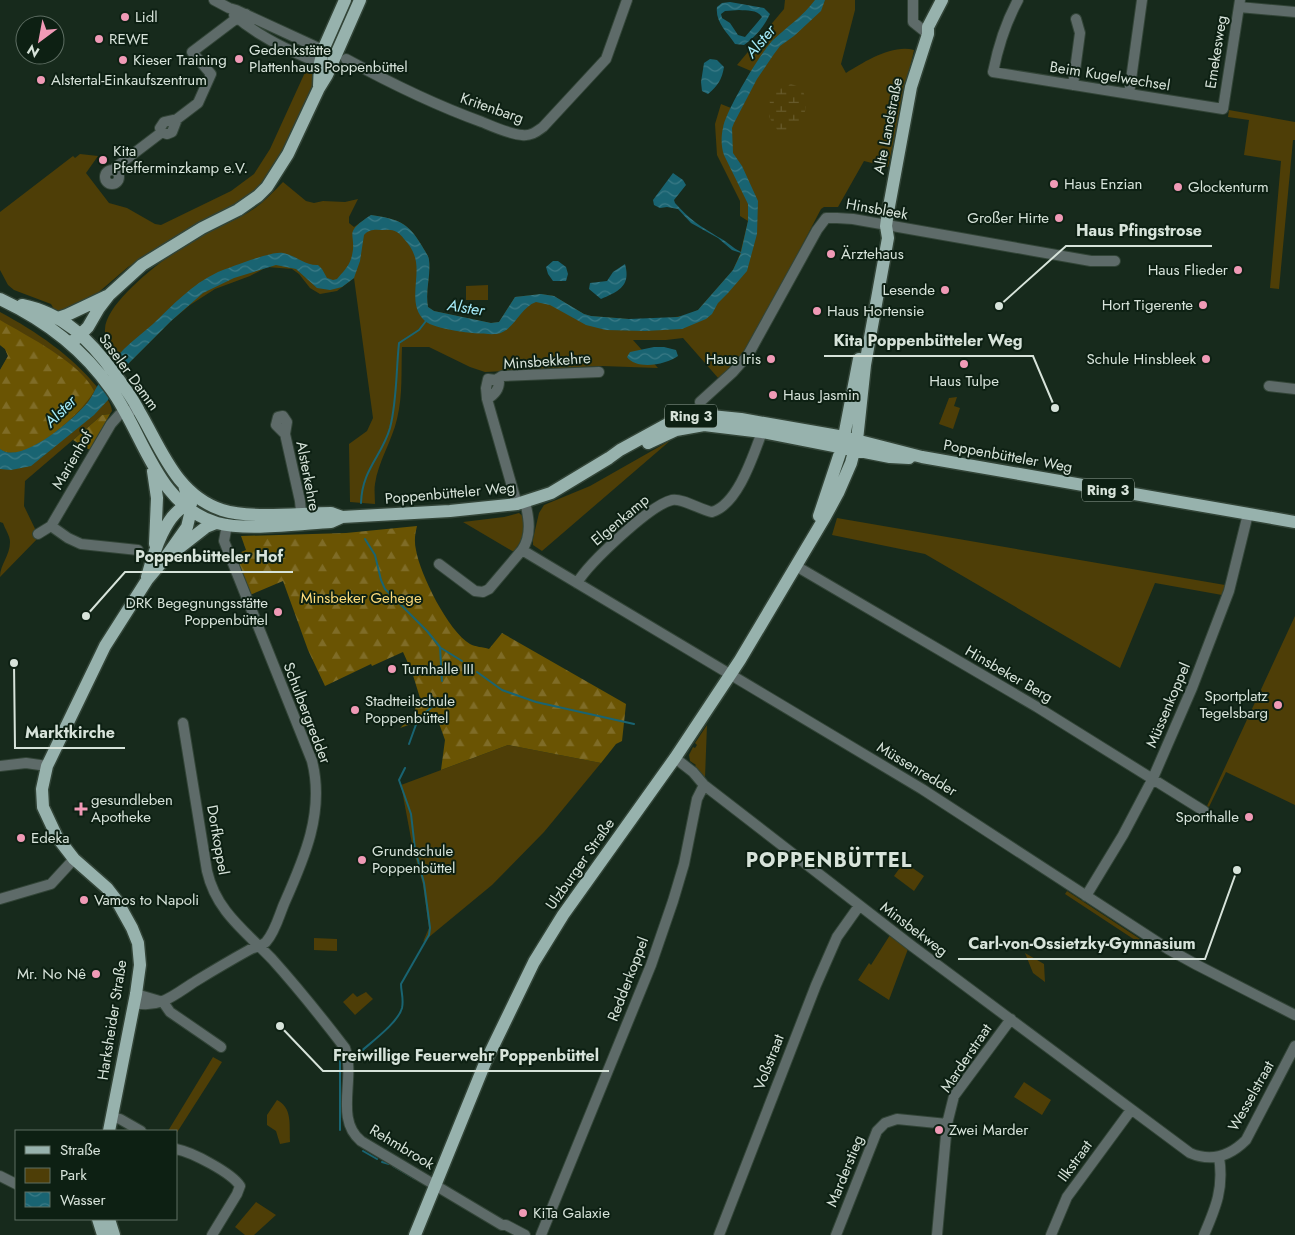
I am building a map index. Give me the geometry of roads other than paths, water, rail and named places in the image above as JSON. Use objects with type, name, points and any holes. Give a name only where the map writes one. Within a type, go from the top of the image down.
[{"type":"main road","points":[[333,61],[323,50],[345,0]]},
{"type":"main road","points":[[69,343],[78,332],[86,316],[98,308],[132,273],[156,255],[202,228],[229,215],[263,192],[288,154],[360,0]]},
{"type":"main road","name":"Alte Landstraße","points":[[849,444],[888,238],[886,226],[908,102],[915,72],[928,34],[928,27],[942,0]]},
{"type":"main road","name":"Alte Landstraße","points":[[928,34],[934,30],[948,0]]},
{"type":"main road","points":[[58,318],[109,295]]},
{"type":"main road","name":"Saseler Damm","points":[[4,301],[34,308],[58,318],[78,332],[118,389],[139,409],[174,474]]},
{"type":"main road","name":"Saseler Damm","points":[[4,301],[44,324],[97,361]]},
{"type":"main road","name":"Saseler Damm","points":[[118,389],[126,412],[152,464]]},
{"type":"main road","name":"Poppenbütteler Weg","points":[[152,464],[174,496],[202,517],[221,524],[248,526],[331,513],[342,518],[450,511],[521,503],[551,492],[610,458],[620,450],[673,421],[701,414],[741,419],[849,444],[900,459],[922,457],[1295,522]]},
{"type":"main road","name":"Poppenbütteler Weg","points":[[610,458],[676,430],[704,425],[849,444]]},
{"type":"main road","name":"Ulzburger Straße","points":[[415,1235],[485,1063],[534,962],[563,915],[675,758],[730,675],[832,505],[851,462],[849,444]]},
{"type":"main road","points":[[147,580],[155,549],[157,498],[152,464]]},
{"type":"main road","name":"Poppenbütteler Weg","points":[[174,474],[184,485],[208,504],[222,510],[242,514],[301,518]]},
{"type":"main road","name":"Poppenbütteler Weg","points":[[184,485],[189,506]]},
{"type":"main road","name":"Poppenbütteler Weg","points":[[189,506],[208,504]]},
{"type":"main road","points":[[155,549],[175,513],[189,506]]},
{"type":"main road","points":[[47,766],[101,654],[147,580],[163,562],[187,527],[189,506]]},
{"type":"main road","points":[[163,562],[206,527],[221,524]]},
{"type":"main road","name":"Harksheider Straße","points":[[47,766],[42,788],[43,807],[56,837],[74,859],[107,888],[117,901],[138,943],[140,956],[135,999],[109,1130]]},
{"type":"main road","points":[[98,1220],[104,1235]]},
{"type":"main road","points":[[109,1220],[114,1235]]},
{"type":"street","name":"Kritenbarg","points":[[214,0],[229,8],[273,41],[333,61],[473,119],[516,134],[529,135],[534,134],[543,127],[606,58],[626,0]]},
{"type":"street","points":[[913,0],[913,22],[928,34]]},
{"type":"street","name":"Beim Kugelwechsel","points":[[1018,0],[1010,16],[1003,39],[998,45],[993,72],[1223,108]]},
{"type":"street","points":[[1129,94],[1142,0]]},
{"type":"street","points":[[1239,4],[1295,12]]},
{"type":"street","name":"Emekesweg","points":[[1223,108],[1239,4]]},
{"type":"street","name":"Kritenbarg","points":[[242,18],[323,50]]},
{"type":"street","points":[[114,170],[162,132],[160,128],[162,124],[177,119],[200,100],[211,74],[194,54],[242,18]]},
{"type":"street","points":[[1073,85],[1080,33],[1076,18]]},
{"type":"street","name":"Hinsbleek","points":[[700,402],[748,355],[824,220],[829,218],[1091,261],[1115,261]]},
{"type":"street","name":"Minsbekkehre","points":[[521,503],[487,399],[493,395],[499,386],[499,382],[496,380],[502,376],[599,372]]},
{"type":"street","points":[[1269,386],[1295,389]]},
{"type":"street","points":[[126,412],[139,409]]},
{"type":"street","name":"Marienhof","points":[[38,534],[51,526],[111,424],[119,415],[126,412]]},
{"type":"street","name":"Elgenkamp","points":[[577,582],[592,563],[650,512],[670,501],[677,500],[712,512],[723,507],[734,493],[749,464],[762,432]]},
{"type":"street","name":"Alsterkehre","points":[[285,434],[300,501],[301,518]]},
{"type":"street","points":[[439,564],[475,591],[483,592],[489,589],[526,543],[529,532],[528,516],[521,503]]},
{"type":"street","name":"Müssenkoppel","points":[[1086,896],[1124,835],[1153,778],[1192,688],[1229,591],[1248,514]]},
{"type":"street","name":"Schulbergredder","points":[[135,999],[152,1005],[163,1002],[266,943],[276,925],[306,852],[314,822],[316,779],[312,762],[224,542],[221,524]]},
{"type":"street","points":[[51,526],[81,544],[138,550]]},
{"type":"street","name":"Müssenredder","points":[[522,550],[922,789],[1146,936],[1197,965],[1295,1015]]},
{"type":"street","name":"Hinsbeker Berg","points":[[796,566],[1037,707],[1204,811]]},
{"type":"street","name":"Dorfkoppel","points":[[183,722],[210,881],[218,901],[243,932],[258,946]]},
{"type":"street","name":"Minsbekweg","points":[[675,758],[693,772],[704,786],[859,906],[1131,1110],[1190,1153],[1204,1158],[1219,1157]]},
{"type":"street","points":[[0,766],[26,763],[47,766]]},
{"type":"street","name":"Redderkoppel","points":[[541,1235],[651,965],[684,864],[697,799],[704,786]]},
{"type":"street","points":[[0,898],[51,884],[74,859]]},
{"type":"street","name":"Voßstraat","points":[[719,1235],[816,986],[837,937],[859,906]]},
{"type":"street","name":"Rehmbrook","points":[[258,946],[271,958],[308,1001],[345,1048],[348,1060],[349,1127],[354,1135],[436,1185],[504,1230],[506,1225],[525,1235]]},
{"type":"street","points":[[163,1002],[170,1012],[221,1047]]},
{"type":"street","name":"Marderstraat","points":[[937,1235],[947,1124],[954,1096],[1011,1020]]},
{"type":"street","name":"Wesselstraat","points":[[1219,1157],[1238,1148],[1246,1140],[1295,1046]]},
{"type":"street","name":"Ilkstraat","points":[[1051,1235],[1067,1197],[1131,1110]]},
{"type":"street","points":[[112,1117],[120,1119],[139,1130]]},
{"type":"street","name":"Marderstieg","points":[[836,1235],[877,1131],[885,1123],[897,1119],[947,1124]]},
{"type":"street","points":[[178,1150],[199,1157],[235,1180],[240,1186],[212,1235]]},
{"type":"street","points":[[1204,1235],[1221,1188],[1219,1157]]},
{"type":"street","points":[[0,1176],[15,1184]]},
{"type":"water","points":[[815,0],[825,0],[821,11],[780,46],[757,79],[732,128],[733,153],[742,166],[758,201],[757,234],[747,271],[706,319],[682,329],[645,331],[606,330],[586,325],[550,305],[536,302],[525,309],[507,329],[496,334],[470,333],[438,327],[425,321],[417,308],[415,293],[417,269],[413,253],[408,244],[396,232],[371,230],[364,235],[360,261],[354,278],[342,287],[330,290],[317,288],[296,269],[276,265],[234,278],[203,293],[171,321],[124,368],[108,400],[94,415],[31,466],[11,470],[0,469],[0,449],[9,453],[21,451],[34,446],[60,428],[88,402],[107,371],[124,349],[183,295],[200,283],[218,272],[277,253],[287,254],[309,264],[318,265],[327,278],[337,279],[351,259],[353,231],[371,215],[401,223],[417,238],[429,258],[427,301],[428,307],[434,311],[491,323],[499,322],[515,297],[541,294],[554,296],[584,314],[591,316],[629,319],[678,317],[698,310],[733,270],[741,253],[732,250],[718,238],[691,223],[678,209],[660,208],[654,205],[653,200],[673,173],[683,180],[686,185],[674,200],[675,203],[695,222],[741,252],[748,221],[748,204],[723,152],[722,131],[725,120],[744,82],[767,47]]},
{"type":"water","points":[[730,2],[764,8],[770,14],[762,27],[748,42],[744,45],[735,44],[722,27],[718,17],[717,7],[722,3]],"holes":[[[725,11],[755,12],[762,17],[745,37],[738,35],[730,23],[722,18],[721,14]]]},
{"type":"water","points":[[710,59],[717,60],[724,67],[719,82],[708,94],[702,91],[701,82],[704,63]]},
{"type":"water","points":[[553,261],[558,261],[566,267],[568,274],[566,281],[553,281],[548,274],[546,267]]},
{"type":"water","points":[[625,264],[625,283],[618,290],[601,299],[589,289],[590,283],[607,281],[613,272]]},
{"type":"water","points":[[654,347],[676,350],[678,356],[666,362],[651,365],[637,364],[627,357],[630,352]]},
{"type":"waterway","points":[[361,503],[365,481],[390,428],[395,397],[399,343],[419,330],[426,321]]},
{"type":"waterway","points":[[365,539],[375,555],[385,589],[427,631],[440,647],[442,681]]},
{"type":"waterway","points":[[441,648],[462,661]]},
{"type":"waterway","points":[[477,672],[502,690],[536,702],[634,724]]},
{"type":"waterway","points":[[409,744],[418,719],[433,706],[432,697]]},
{"type":"waterway","points":[[358,1054],[376,1039],[399,1014],[403,1005],[401,984],[429,935],[430,928],[424,883],[415,849],[411,814],[399,780],[405,768]]},
{"type":"waterway","points":[[340,1061],[340,1130]]},
{"type":"waterway","points":[[363,1151],[377,1159]]},
{"type":"waterway","points":[[382,1162],[389,1164]]},
{"type":"waterway","points":[[393,1166],[415,1179]]},
{"type":"place","name":"Lidl","points":[[125,17]]},
{"type":"place","name":"REWE","points":[[99,39]]},
{"type":"place","name":"Gedenkstätte Plattenhaus Poppenbüttel","points":[[239,59]]},
{"type":"place","name":"Kieser Training","points":[[123,60]]},
{"type":"place","name":"Alstertal-Einkaufszentrum","points":[[41,80]]},
{"type":"place","name":"Kita Pfefferminzkamp e.V.","points":[[103,160]]},
{"type":"place","name":"Haus Enzian","points":[[1054,184]]},
{"type":"place","name":"Glockenturm","points":[[1178,187]]},
{"type":"place","name":"Großer Hirte","points":[[1059,218]]},
{"type":"place","name":"Ärztehaus","points":[[831,254]]},
{"type":"place","name":"Haus Flieder","points":[[1238,270]]},
{"type":"place","name":"Lesende","points":[[945,290]]},
{"type":"place","name":"Hort Tigerente","points":[[1203,305]]},
{"type":"place","name":"Haus Pfingstrose","points":[[999,306]]},
{"type":"place","name":"Haus Hortensie","points":[[817,311]]},
{"type":"place","name":"Haus Iris","points":[[771,359]]},
{"type":"place","name":"Schule Hinsbleek","points":[[1206,359]]},
{"type":"place","name":"Haus Tulpe","points":[[964,364]]},
{"type":"place","name":"Haus Jasmin","points":[[773,395]]},
{"type":"place","name":"Kita Poppenbütteler Weg","points":[[1055,408]]},
{"type":"place","name":"DRK Begegnungsstätte Poppenbüttel","points":[[278,612]]},
{"type":"place","name":"Poppenbütteler Hof","points":[[86,616]]},
{"type":"place","name":"Marktkirche","points":[[14,663]]},
{"type":"place","name":"Turnhalle III","points":[[392,669]]},
{"type":"place","name":"Sportplatz Tegelsbarg","points":[[1278,705]]},
{"type":"place","name":"Stadtteilschule Poppenbüttel","points":[[355,710]]},
{"type":"place","name":"gesundleben Apotheke","points":[[81,809]]},
{"type":"place","name":"Sporthalle","points":[[1249,817]]},
{"type":"place","name":"Edeka","points":[[21,838]]},
{"type":"place","name":"Grundschule Poppenbüttel","points":[[362,860]]},
{"type":"place","name":"Carl-von-Ossietzky-Gymnasium","points":[[1237,870]]},
{"type":"place","name":"Vamos to Napoli","points":[[84,900]]},
{"type":"place","name":"Mr. No Nê","points":[[96,974]]},
{"type":"place","name":"Freiwillige Feuerwehr Poppenbüttel","points":[[280,1026]]},
{"type":"place","name":"Zwei Marder","points":[[939,1130]]},
{"type":"place","name":"KiTa Galaxie","points":[[523,1213]]},
{"type":"district","name":"POPPENBÜTTEL","points":[[829,860]]},
{"type":"water label","name":"Alster","points":[[760,41]]},
{"type":"water label","name":"Alster","points":[[466,307]]},
{"type":"water label","name":"Alster","points":[[60,411]]},
{"type":"park label","name":"Minsbeker Gehege","points":[[361,598]]}]
